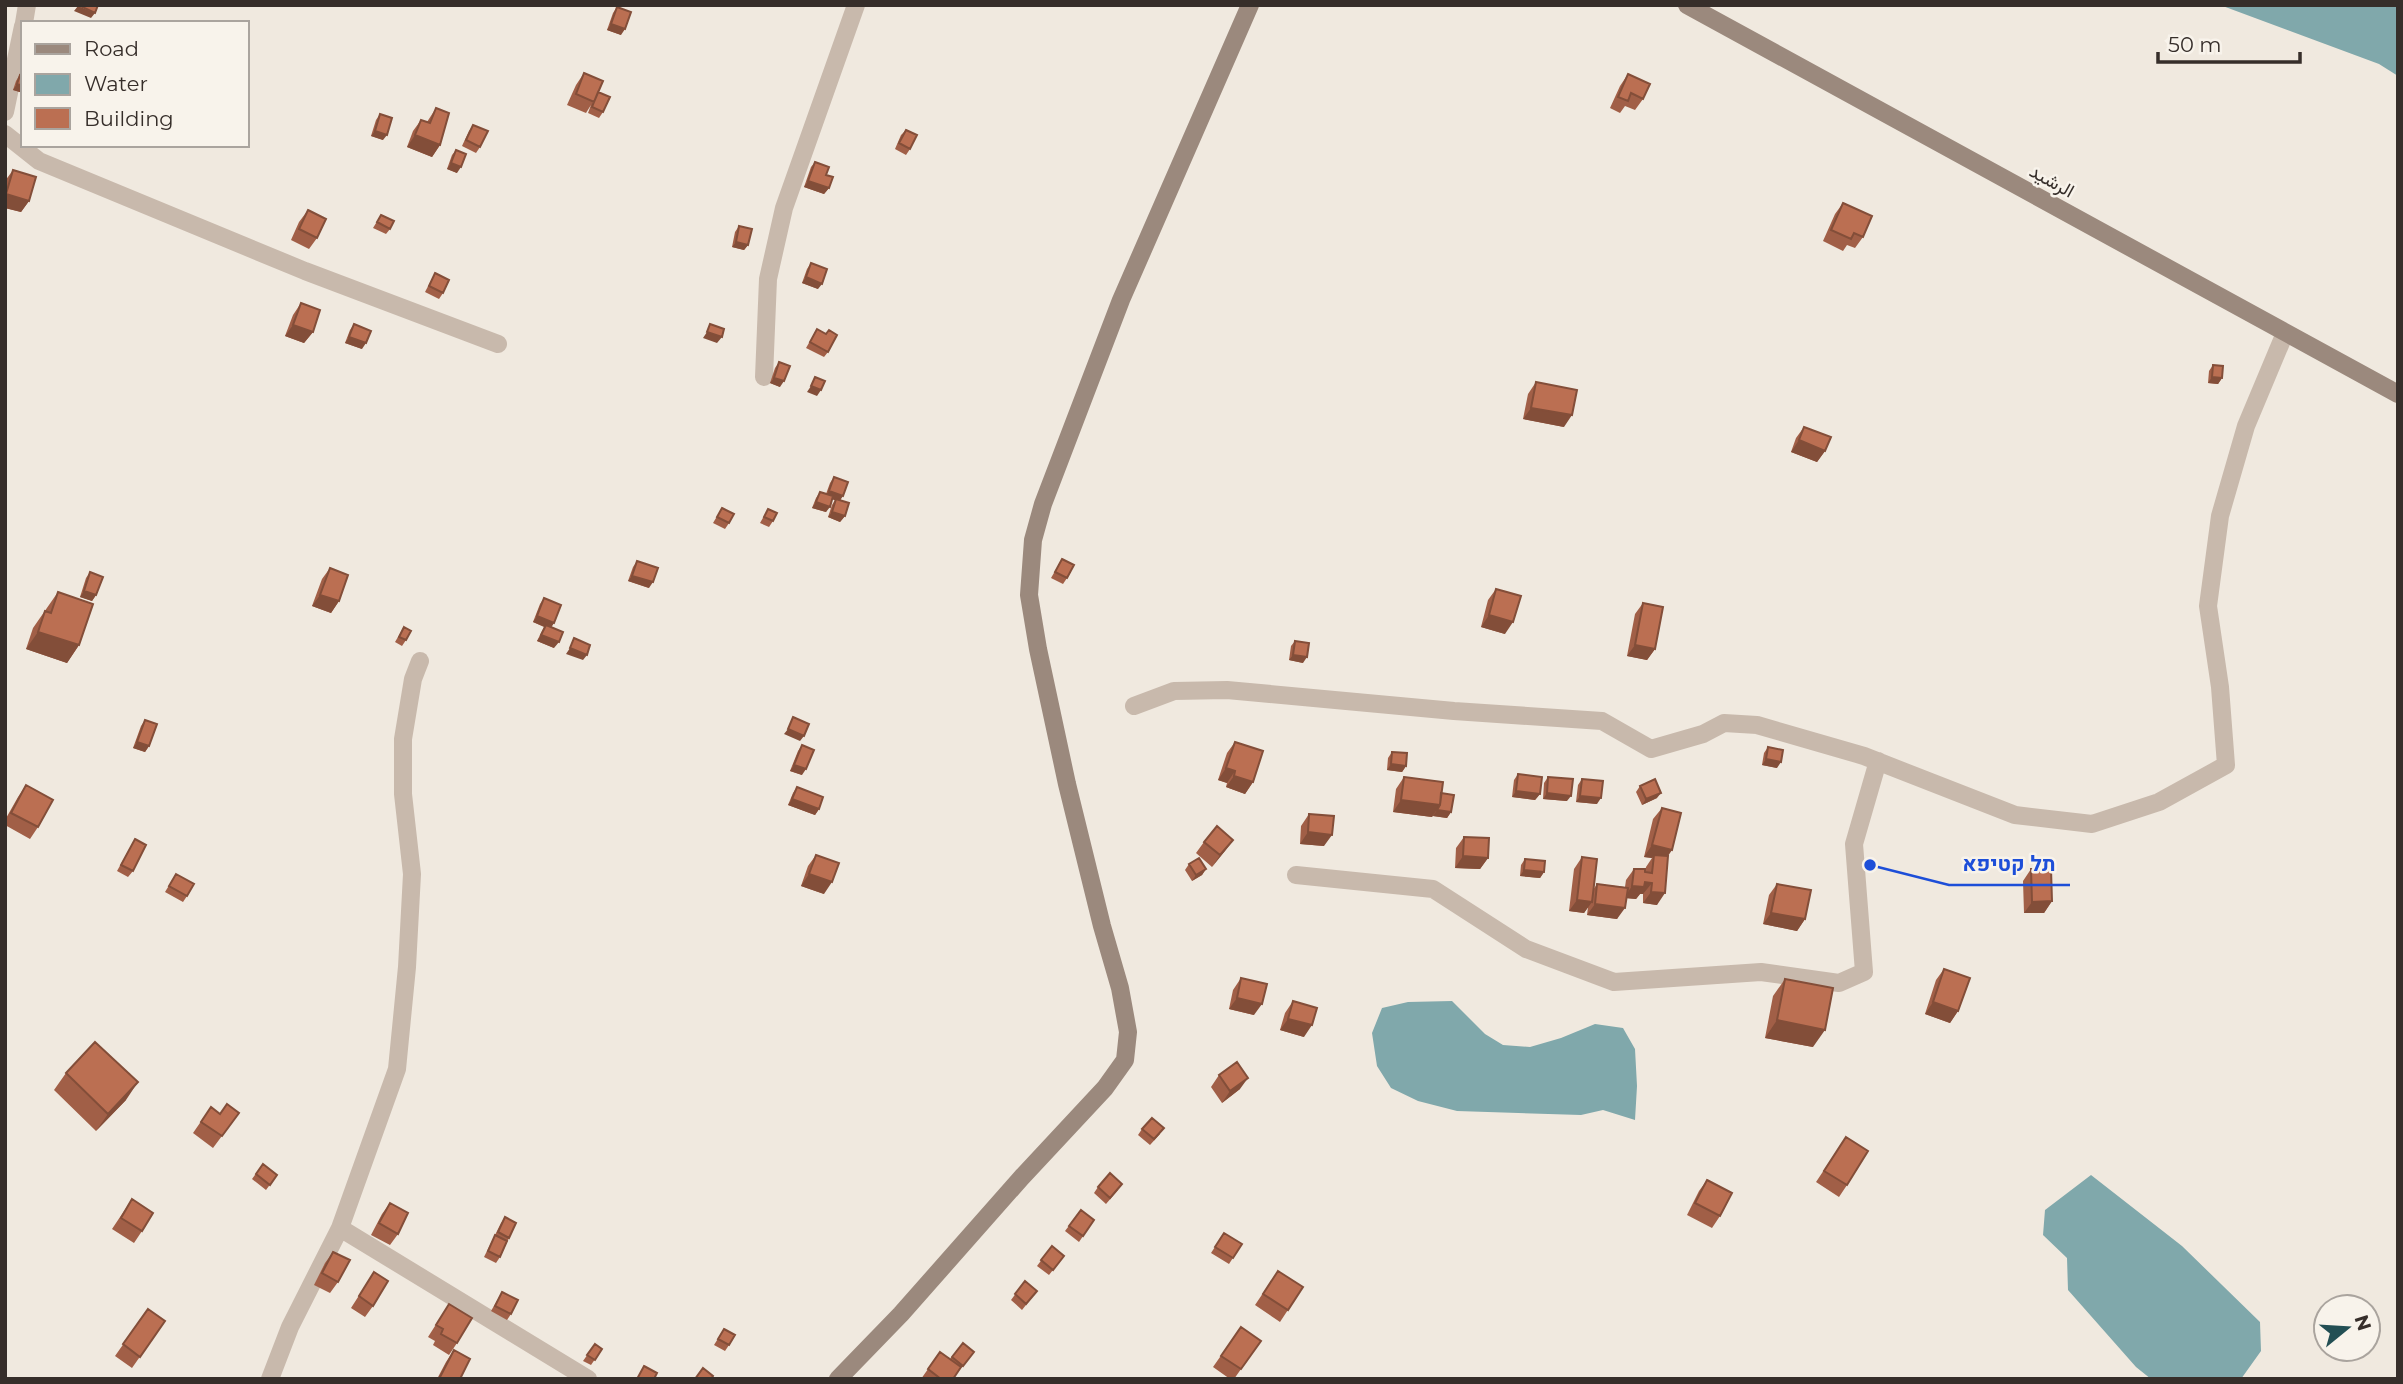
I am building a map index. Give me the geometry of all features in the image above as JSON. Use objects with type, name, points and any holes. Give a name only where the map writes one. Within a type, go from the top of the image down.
[{"type":"street","points":[[764,377],[768,279],[784,208],[856,5]]},
{"type":"street","points":[[838,1379],[901,1314],[1105,1088],[1125,1060],[1128,1032],[1120,988],[1080,836],[1038,649],[1029,595],[1033,540],[1043,504],[1121,300],[1250,5]]},
{"type":"street","name":"الرشيد","points":[[1686,5],[2398,394]]},
{"type":"street","points":[[5,112],[21,35]]},
{"type":"street","points":[[5,134],[21,147]]},
{"type":"street","points":[[21,147],[39,161],[305,271],[498,344]]},
{"type":"street","points":[[1134,706],[1174,691],[1227,690],[1454,711],[1602,721],[1651,749],[1703,734],[1724,723],[1757,725],[1878,761],[2015,815],[2092,824],[2159,802],[2226,765],[2220,687],[2208,606],[2220,516],[2246,426],[2286,333]]},
{"type":"street","points":[[270,1379],[290,1327],[340,1228],[397,1069],[412,897],[403,794],[403,739],[413,679],[420,661]]},
{"type":"street","points":[[1296,875],[1433,889],[1526,949],[1615,982],[1762,972],[1839,983],[1864,972],[1854,844],[1878,761]]},
{"type":"street","points":[[340,1228],[588,1379]]},
{"type":"water","points":[[2220,5],[2398,5],[2398,76],[2379,64]]},
{"type":"water","points":[[1452,1001],[1485,1034],[1503,1045],[1530,1047],[1595,1024],[1623,1028],[1635,1049],[1635,1120],[1603,1110],[1581,1115],[1457,1111],[1418,1101],[1391,1088],[1377,1066],[1372,1033],[1382,1008],[1408,1002]]},
{"type":"water","points":[[2091,1175],[2182,1246],[2260,1322],[2261,1351],[2241,1379],[2151,1379],[2136,1367],[2068,1290],[2067,1258],[2043,1235],[2045,1210]]},
{"type":"building","points":[[78,5],[98,5],[95,13]]},
{"type":"building","points":[[617,7],[631,12],[625,29],[611,24]]},
{"type":"building","points":[[584,73],[603,81],[594,102],[576,94]]},
{"type":"building","points":[[1628,74],[1650,84],[1643,99],[1631,93],[1628,101],[1618,97]]},
{"type":"building","points":[[598,92],[610,97],[603,112],[592,107]]},
{"type":"building","points":[[436,108],[449,113],[440,145],[415,135],[421,120],[430,123]]},
{"type":"building","points":[[380,114],[392,118],[387,135],[375,131]]},
{"type":"building","points":[[473,125],[488,131],[480,147],[466,140]]},
{"type":"building","points":[[906,130],[917,135],[910,149],[899,143]]},
{"type":"building","points":[[456,150],[466,154],[461,167],[451,163]]},
{"type":"building","points":[[815,162],[829,167],[826,175],[833,177],[829,188],[808,181]]},
{"type":"building","points":[[13,170],[36,177],[29,201],[6,194]]},
{"type":"building","points":[[1843,203],[1872,216],[1863,237],[1854,233],[1851,239],[1831,230]]},
{"type":"building","points":[[308,210],[326,219],[317,238],[299,229]]},
{"type":"building","points":[[381,215],[394,221],[390,229],[377,222]]},
{"type":"building","points":[[739,226],[752,229],[748,245],[736,242]]},
{"type":"building","points":[[811,263],[827,269],[822,284],[806,277]]},
{"type":"building","points":[[435,273],[449,280],[443,293],[429,286]]},
{"type":"building","points":[[301,303],[320,310],[313,332],[293,325]]},
{"type":"building","points":[[354,324],[371,331],[366,343],[349,337]]},
{"type":"building","points":[[710,324],[724,329],[722,337],[707,332]]},
{"type":"building","points":[[817,329],[826,334],[829,330],[837,335],[828,352],[810,342]]},
{"type":"building","points":[[779,362],[790,366],[784,381],[774,378]]},
{"type":"building","points":[[2213,365],[2223,366],[2222,378],[2212,377]]},
{"type":"building","points":[[815,377],[825,381],[821,390],[811,386]]},
{"type":"building","points":[[1536,382],[1577,390],[1572,415],[1531,408]]},
{"type":"building","points":[[1804,427],[1831,437],[1825,451],[1799,440]]},
{"type":"building","points":[[834,477],[848,482],[843,496],[829,491]]},
{"type":"building","points":[[820,492],[833,496],[830,507],[816,502]]},
{"type":"building","points":[[836,499],[849,503],[845,516],[832,512]]},
{"type":"building","points":[[722,508],[734,514],[729,523],[717,517]]},
{"type":"building","points":[[768,509],[777,513],[773,521],[764,517]]},
{"type":"building","points":[[1062,559],[1074,565],[1067,578],[1055,572]]},
{"type":"building","points":[[637,561],[658,568],[653,582],[632,576]]},
{"type":"building","points":[[330,568],[348,575],[339,601],[320,595]]},
{"type":"building","points":[[90,572],[103,577],[96,595],[84,591]]},
{"type":"building","points":[[1496,589],[1521,596],[1513,622],[1489,615]]},
{"type":"building","points":[[58,592],[93,604],[79,645],[38,632],[45,611],[51,613]]},
{"type":"building","points":[[544,598],[561,605],[554,623],[537,616]]},
{"type":"building","points":[[1643,603],[1663,607],[1655,649],[1635,645]]},
{"type":"building","points":[[546,625],[563,632],[559,642],[541,635]]},
{"type":"building","points":[[404,627],[411,631],[406,640],[399,637]]},
{"type":"building","points":[[574,638],[590,645],[587,655],[570,648]]},
{"type":"building","points":[[1295,641],[1309,643],[1307,657],[1293,655]]},
{"type":"building","points":[[793,717],[809,724],[804,736],[788,729]]},
{"type":"building","points":[[145,720],[157,724],[149,746],[137,742]]},
{"type":"building","points":[[1235,742],[1263,751],[1253,782],[1234,776],[1235,771],[1226,768]]},
{"type":"building","points":[[802,745],[814,750],[806,769],[794,765]]},
{"type":"building","points":[[1768,747],[1783,750],[1781,762],[1766,759]]},
{"type":"building","points":[[1392,752],[1407,753],[1406,766],[1391,764]]},
{"type":"building","points":[[1518,774],[1542,777],[1540,794],[1516,791]]},
{"type":"building","points":[[1404,777],[1443,782],[1440,805],[1401,800]]},
{"type":"building","points":[[1548,777],[1573,779],[1571,796],[1547,793]]},
{"type":"building","points":[[1582,779],[1603,781],[1601,798],[1580,796]]},
{"type":"building","points":[[1655,779],[1661,793],[1646,799],[1640,786]]},
{"type":"building","points":[[26,785],[53,800],[38,827],[11,813]]},
{"type":"building","points":[[797,787],[823,797],[819,809],[792,799]]},
{"type":"building","points":[[1441,793],[1454,795],[1451,812],[1437,810]]},
{"type":"building","points":[[1662,808],[1681,813],[1672,850],[1652,845]]},
{"type":"building","points":[[1309,814],[1334,816],[1332,835],[1308,832]]},
{"type":"building","points":[[1217,826],[1233,840],[1220,855],[1204,842]]},
{"type":"building","points":[[1464,837],[1489,838],[1488,858],[1463,856]]},
{"type":"building","points":[[135,839],[146,845],[133,871],[121,865]]},
{"type":"building","points":[[816,855],[839,863],[832,882],[809,874]]},
{"type":"building","points":[[1654,855],[1668,856],[1665,893],[1651,892],[1652,883],[1645,882],[1644,887],[1632,886],[1634,869],[1645,869],[1645,872],[1652,873]]},
{"type":"building","points":[[1582,857],[1597,859],[1592,902],[1577,900]]},
{"type":"building","points":[[1199,858],[1206,869],[1196,875],[1189,864]]},
{"type":"building","points":[[1525,859],[1545,861],[1544,872],[1524,870]]},
{"type":"building","points":[[2031,869],[2051,869],[2052,901],[2032,902]]},
{"type":"building","points":[[176,874],[194,884],[187,896],[169,886]]},
{"type":"building","points":[[1597,884],[1628,888],[1625,908],[1595,904]]},
{"type":"building","points":[[1777,884],[1811,890],[1805,919],[1771,913]]},
{"type":"building","points":[[1944,969],[1970,978],[1958,1011],[1933,1002]]},
{"type":"building","points":[[1241,978],[1267,984],[1262,1004],[1237,998]]},
{"type":"building","points":[[1785,979],[1833,988],[1825,1030],[1777,1020]]},
{"type":"building","points":[[1293,1001],[1317,1008],[1312,1025],[1288,1019]]},
{"type":"building","points":[[95,1042],[138,1082],[108,1114],[66,1073]]},
{"type":"building","points":[[1237,1062],[1248,1078],[1230,1091],[1219,1075]]},
{"type":"building","points":[[227,1104],[239,1113],[222,1136],[201,1122],[211,1107],[220,1114]]},
{"type":"building","points":[[1152,1118],[1164,1128],[1154,1139],[1142,1129]]},
{"type":"building","points":[[1846,1137],[1868,1151],[1847,1185],[1824,1171]]},
{"type":"building","points":[[263,1164],[277,1175],[270,1185],[256,1174]]},
{"type":"building","points":[[1110,1173],[1122,1184],[1110,1198],[1098,1187]]},
{"type":"building","points":[[1707,1180],[1732,1193],[1720,1216],[1695,1203]]},
{"type":"building","points":[[132,1199],[153,1213],[142,1231],[121,1218]]},
{"type":"building","points":[[390,1203],[408,1213],[398,1234],[379,1223]]},
{"type":"building","points":[[1081,1210],[1094,1220],[1083,1236],[1069,1226]]},
{"type":"building","points":[[505,1217],[516,1223],[509,1238],[498,1232]]},
{"type":"building","points":[[1224,1233],[1242,1244],[1233,1258],[1215,1247]]},
{"type":"building","points":[[495,1235],[507,1241],[500,1257],[488,1251]]},
{"type":"building","points":[[1052,1246],[1064,1256],[1053,1270],[1041,1260]]},
{"type":"building","points":[[333,1252],[350,1260],[338,1282],[322,1273]]},
{"type":"building","points":[[1278,1271],[1303,1287],[1288,1310],[1263,1294]]},
{"type":"building","points":[[374,1272],[388,1281],[373,1306],[359,1296]]},
{"type":"building","points":[[1025,1281],[1037,1291],[1026,1304],[1015,1294]]},
{"type":"building","points":[[502,1292],[518,1300],[511,1314],[495,1306]]},
{"type":"building","points":[[449,1304],[472,1318],[457,1343],[441,1334],[443,1329],[436,1325]]},
{"type":"building","points":[[148,1309],[165,1321],[140,1357],[123,1344]]},
{"type":"building","points":[[1241,1327],[1261,1341],[1241,1369],[1221,1356]]},
{"type":"building","points":[[724,1329],[735,1335],[729,1345],[718,1339]]},
{"type":"building","points":[[963,1343],[974,1352],[963,1366],[952,1357]]},
{"type":"building","points":[[595,1344],[602,1349],[595,1360],[587,1355]]},
{"type":"building","points":[[454,1350],[470,1359],[460,1379],[439,1379]]},
{"type":"building","points":[[940,1352],[961,1367],[953,1379],[941,1379],[928,1369]]},
{"type":"building","points":[[644,1366],[657,1373],[654,1379],[637,1379]]},
{"type":"building","points":[[703,1368],[713,1376],[711,1379],[695,1379]]},
{"type":"place","name":"תל קטיפא","points":[[1870,865]]}]
